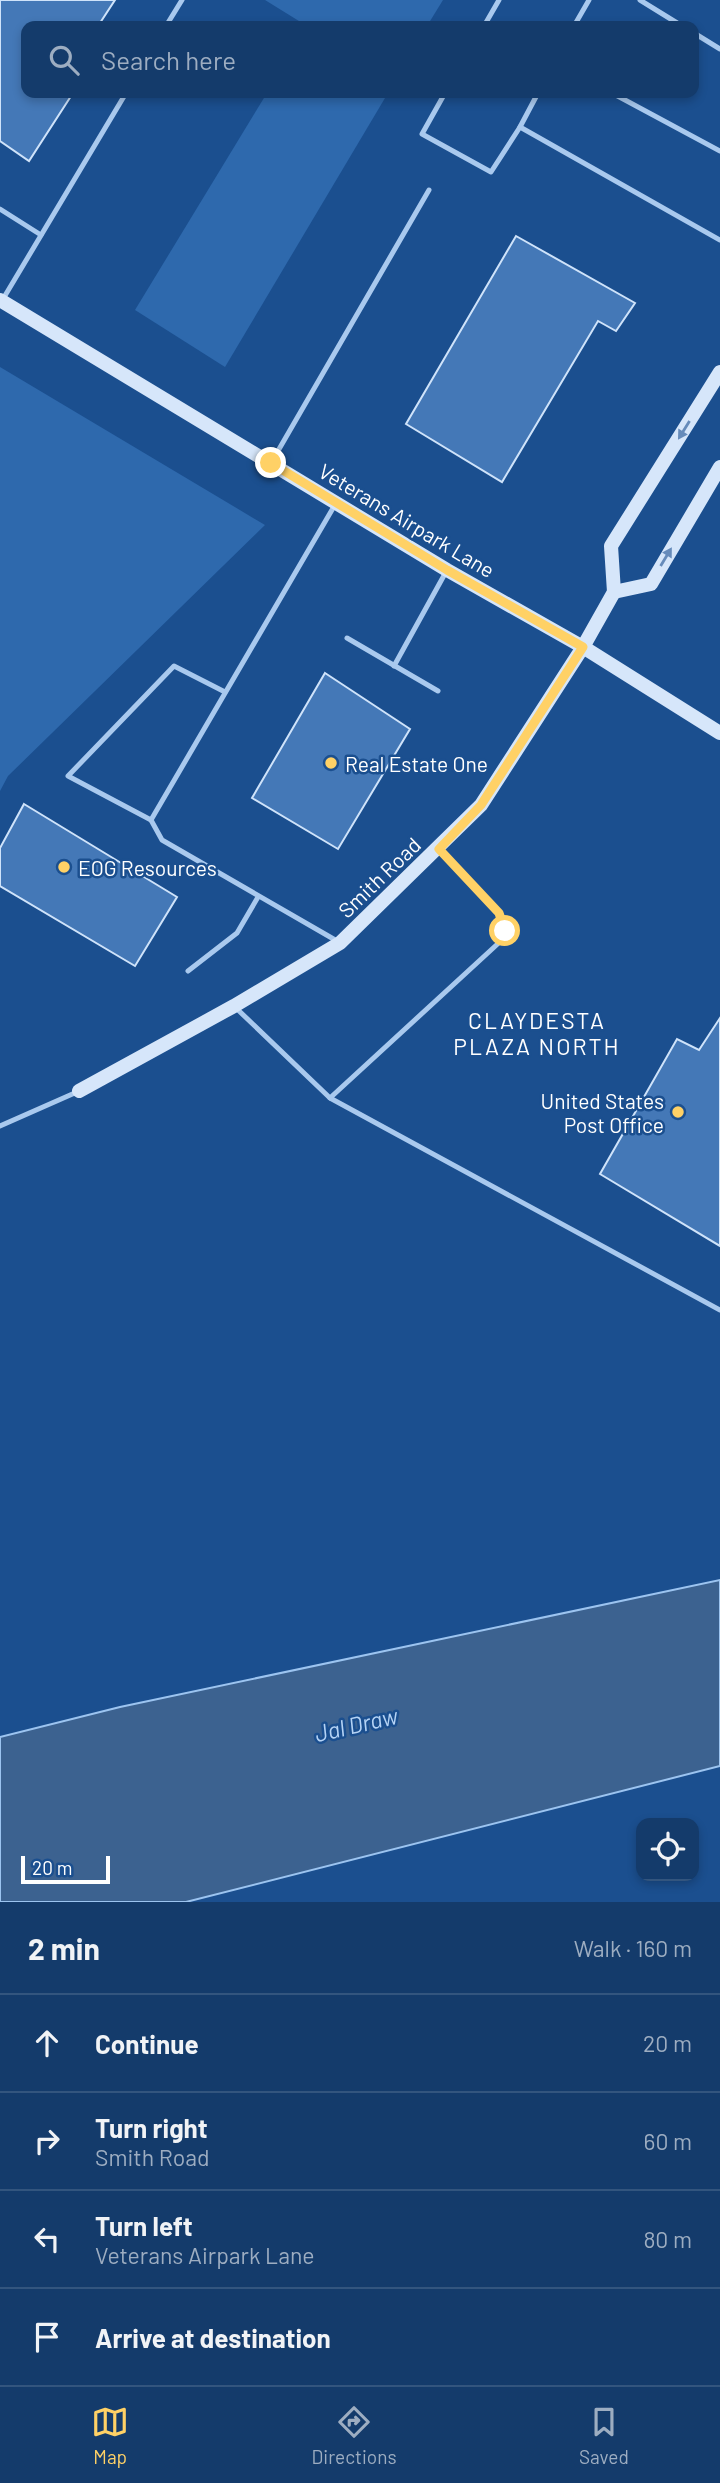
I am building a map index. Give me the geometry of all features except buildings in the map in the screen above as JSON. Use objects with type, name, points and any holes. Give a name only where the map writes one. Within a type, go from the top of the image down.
[{"type":"street","name":"Veterans Airpark Lane","points":[[1,301],[447,570],[583,647],[720,733]]},
{"type":"street","points":[[720,372],[611,546],[614,592],[650,584],[720,467]]},
{"type":"street","name":"Smith Road","points":[[79,1091],[234,1006],[340,943],[481,805],[583,647],[614,592]]},
{"type":"lane","points":[[169,21],[182,0]]},
{"type":"lane","points":[[487,21],[499,0]]},
{"type":"lane","points":[[577,21],[589,0]]},
{"type":"lane","points":[[640,0],[674,21]]},
{"type":"lane","points":[[699,36],[720,49]]},
{"type":"lane","points":[[1,301],[123,98]]},
{"type":"lane","points":[[442,98],[422,134],[491,172],[535,98]]},
{"type":"lane","points":[[621,98],[720,151]]},
{"type":"lane","points":[[520,127],[720,240]]},
{"type":"lane","points":[[271,463],[429,190]]},
{"type":"lane","points":[[0,209],[41,235]]},
{"type":"lane","points":[[151,820],[336,503]]},
{"type":"lane","points":[[394,666],[447,570]]},
{"type":"lane","points":[[347,638],[438,691]]},
{"type":"lane","points":[[225,692],[174,666],[68,776],[151,820],[162,840],[340,943]]},
{"type":"lane","points":[[330,1098],[503,939],[505,923],[499,913],[439,849]]},
{"type":"lane","points":[[188,971],[237,933],[258,897]]},
{"type":"lane","points":[[234,1006],[330,1098],[720,1310]]},
{"type":"lane","points":[[0,1126],[79,1091]]},
{"type":"shaded area","points":[[265,0],[443,0],[430,21],[299,21]]},
{"type":"shaded area","points":[[264,98],[385,98],[225,367],[135,310]]},
{"type":"shaded area","points":[[0,367],[265,525],[8,776],[0,791]]},
{"type":"water","name":"Jal Draw","points":[[720,1580],[720,1766],[186,1902],[0,1902],[0,1737],[120,1707]]},
{"type":"place","name":"Real Estate One","points":[[331,763]]},
{"type":"place","name":"EOG Resources","points":[[64,867]]},
{"type":"place","name":"United States Post Office","points":[[678,1112]]},
{"type":"district","name":"CLAYDESTA PLAZA NORTH","points":[[537,1033]]},
{"type":"route","points":[[271,463],[447,570],[583,647],[481,805],[439,849],[499,913],[505,923],[505,931]]}]
